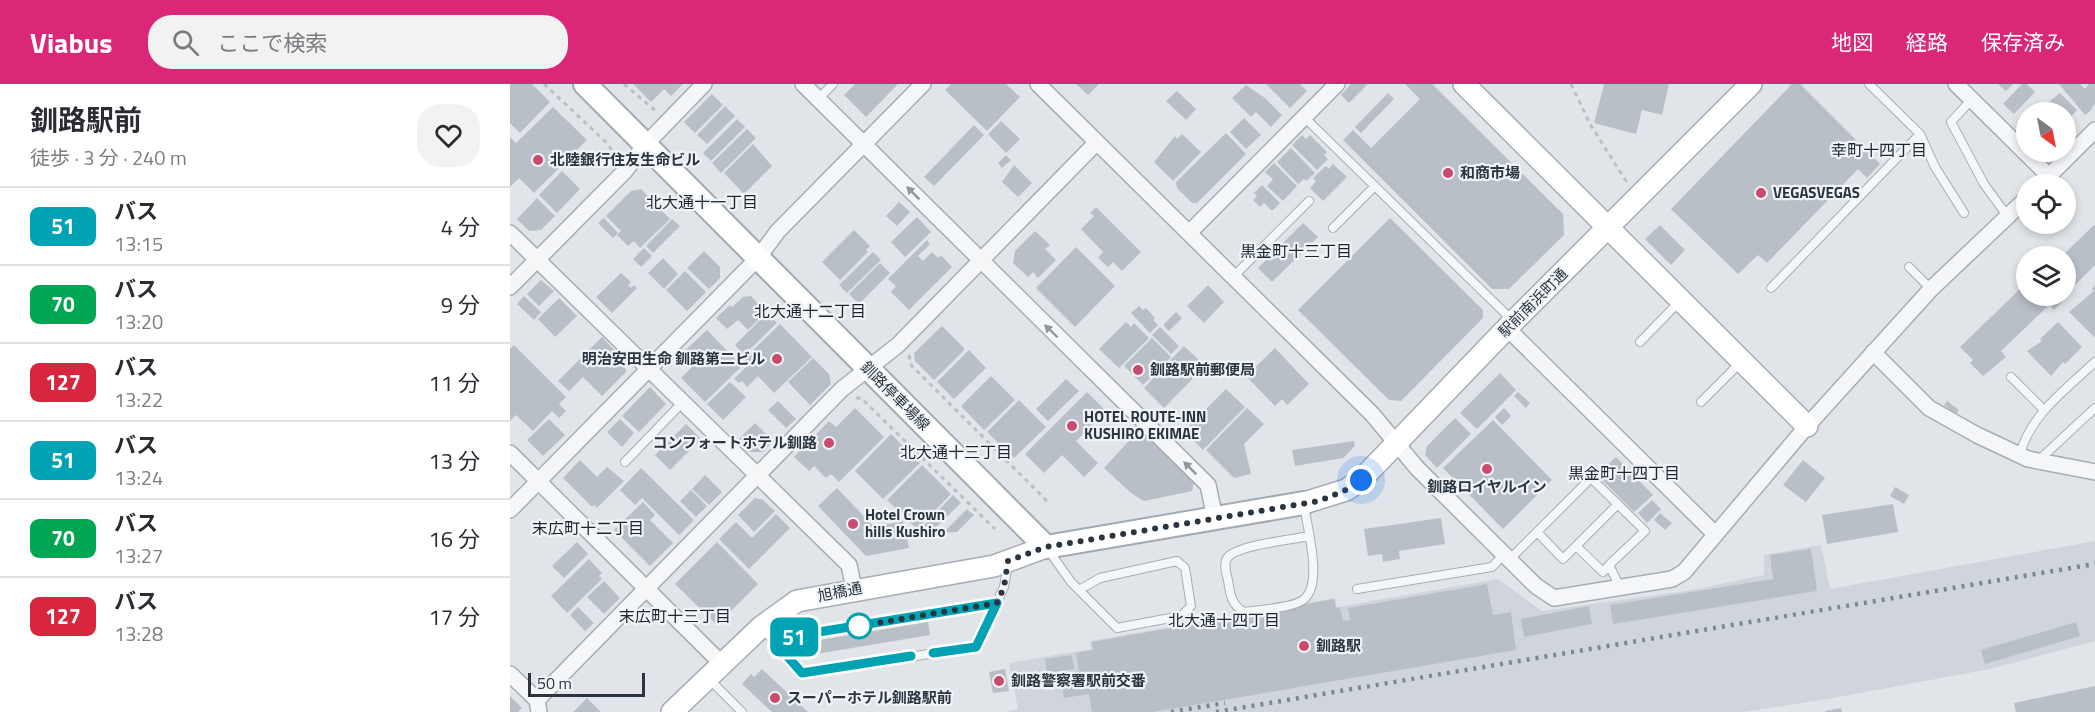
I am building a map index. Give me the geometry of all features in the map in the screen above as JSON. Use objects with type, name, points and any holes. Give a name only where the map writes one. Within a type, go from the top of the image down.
[{"type":"main road","name":"釧路停車場線","points":[[585,84],[1046,547]]},
{"type":"main road","points":[[1046,547],[1304,503]]},
{"type":"street","points":[[510,287],[624,172],[646,144],[704,84]]},
{"type":"street","points":[[803,84],[1208,485],[1215,518]]},
{"type":"street","points":[[510,510],[758,258],[778,231],[923,84]]},
{"type":"street","points":[[1038,84],[1372,414],[1417,468],[1536,586],[1554,598],[1672,579],[1684,573],[1807,426],[1873,352],[1931,289],[2016,210]]},
{"type":"street","points":[[1190,232],[1337,84]]},
{"type":"street","points":[[1464,84],[1807,426]]},
{"type":"street","name":"駅前南浜町通","points":[[1304,503],[1319,501],[1346,490],[1397,445],[1510,325],[1751,84]]},
{"type":"street","points":[[1956,84],[2040,174]]},
{"type":"street","points":[[2051,174],[2095,130]]},
{"type":"street","points":[[510,674],[538,706],[646,588],[842,389],[898,345],[1098,142]]},
{"type":"street","points":[[510,232],[849,565],[854,589]]},
{"type":"street","points":[[1510,325],[1715,534]]},
{"type":"street","points":[[1873,352],[1929,408],[2019,455],[2095,472]]},
{"type":"street","points":[[510,453],[646,588],[715,670]]},
{"type":"street","name":"旭橋通","points":[[681,707],[715,670],[761,627],[797,601],[854,589],[994,566],[1046,547]]},
{"type":"lane","points":[[818,99],[832,84]]},
{"type":"lane","points":[[1869,84],[1920,134],[1935,166],[1964,213]]},
{"type":"lane","points":[[1972,99],[1951,122],[1984,184],[2009,218]]},
{"type":"lane","points":[[1305,117],[1510,325]]},
{"type":"lane","points":[[1772,288],[1920,134]]},
{"type":"lane","points":[[1333,228],[1375,186]]},
{"type":"lane","points":[[1234,276],[1309,201]]},
{"type":"lane","points":[[1909,267],[1931,289]]},
{"type":"lane","points":[[1640,342],[1681,300]]},
{"type":"lane","points":[[1701,402],[1742,361]]},
{"type":"lane","points":[[2019,455],[2023,440],[2044,410],[2095,362]]},
{"type":"lane","points":[[2011,377],[2044,410]]},
{"type":"lane","points":[[626,462],[682,403]]},
{"type":"lane","points":[[2038,461],[2095,408]]},
{"type":"lane","points":[[1357,589],[1492,567],[1537,532],[1591,478],[1645,531],[1603,572],[1576,546]]},
{"type":"lane","points":[[1304,503],[1309,536],[1315,580],[1310,593],[1302,602],[1243,612],[1235,606],[1225,565],[1227,558],[1237,550],[1309,536]]},
{"type":"lane","points":[[1537,532],[1563,559],[1618,504]]},
{"type":"lane","points":[[1046,547],[1079,590],[1117,628],[1181,616],[1191,606],[1185,568],[1177,561],[1100,578],[1079,590]]},
{"type":"lane","points":[[761,627],[802,673],[976,647],[1004,587],[1008,561]]},
{"type":"lane","points":[[1609,565],[1620,588]]},
{"type":"lane","points":[[780,648],[794,636],[997,603]]},
{"type":"lane","points":[[715,670],[742,712]]},
{"type":"path","points":[[544,84],[608,144],[616,155],[618,165]]},
{"type":"path","points":[[624,84],[646,105],[658,112]]},
{"type":"path","points":[[1571,84],[1590,124],[1626,181],[1620,188]]},
{"type":"path","points":[[909,355],[911,366],[1050,504]]},
{"type":"path","points":[[851,398],[861,398],[995,529]]},
{"type":"shaded area","points":[[2095,541],[2095,641],[1990,669],[1828,699],[1743,712],[1005,712],[1018,709],[1009,663],[1091,649],[1090,641],[1335,598],[1337,607],[1498,579],[1542,611],[1692,590],[1764,575],[1764,555],[1821,545],[1830,589]]},
{"type":"building","points":[[510,84],[532,84],[550,102],[520,133],[510,123]]},
{"type":"building","points":[[633,84],[683,84],[671,96],[664,89],[651,102]]},
{"type":"building","points":[[855,84],[898,84],[866,117],[844,95]]},
{"type":"building","points":[[951,84],[1006,84],[1020,97],[987,131],[945,90]]},
{"type":"building","points":[[1076,84],[1099,84],[1088,95]]},
{"type":"building","points":[[1266,84],[1300,84],[1307,91],[1290,108]]},
{"type":"building","points":[[1351,84],[1368,84],[1349,103],[1341,95]]},
{"type":"building","name":"和商市場","points":[[1405,84],[1432,84],[1563,214],[1564,235],[1509,289],[1492,289],[1343,140],[1353,130],[1371,148],[1420,99]]},
{"type":"building","points":[[1604,84],[1669,84],[1662,115],[1642,110],[1636,134],[1594,123]]},
{"type":"building","name":"VEGASVEGAS","points":[[1792,84],[1800,84],[1880,164],[1867,178],[1858,169],[1767,263],[1758,255],[1738,274],[1671,209]]},
{"type":"building","points":[[1998,84],[2013,84],[2006,91]]},
{"type":"building","points":[[2022,84],[2027,84],[2035,92],[2025,102],[2016,102],[2014,114],[2003,104]]},
{"type":"building","points":[[2059,84],[2080,84],[2085,89],[2089,84],[2095,84],[2095,103],[2090,111],[2085,115]]},
{"type":"building","points":[[1246,85],[1265,98],[1282,115],[1271,127],[1256,112],[1251,117],[1232,98]]},
{"type":"building","points":[[1177,91],[1196,109],[1186,120],[1166,101]]},
{"type":"building","points":[[1388,93],[1394,99],[1361,133],[1355,127]]},
{"type":"building","points":[[2060,93],[2069,102],[2049,102]]},
{"type":"building","points":[[712,94],[723,105],[695,133],[684,122]]},
{"type":"building","points":[[725,106],[735,116],[707,144],[697,135]]},
{"type":"building","name":"北陸銀行住友生命ビル","points":[[553,107],[587,140],[534,193],[519,178],[510,187],[510,137],[516,143]]},
{"type":"building","points":[[1244,118],[1261,135],[1246,149],[1230,132]]},
{"type":"building","points":[[737,119],[745,127],[711,161],[703,153]]},
{"type":"building","points":[[1001,121],[1020,139],[1006,153],[988,134]]},
{"type":"building","points":[[974,125],[984,135],[934,186],[924,177]]},
{"type":"building","points":[[747,129],[756,138],[721,173],[712,163]]},
{"type":"building","points":[[1226,133],[1246,154],[1197,203],[1192,203],[1177,188],[1176,182]]},
{"type":"building","points":[[1182,134],[1201,152],[1173,181],[1154,162],[1175,136],[1177,139]]},
{"type":"building","points":[[1302,135],[1306,139],[1310,135],[1327,152],[1324,155],[1328,159],[1317,170],[1292,145]]},
{"type":"building","points":[[753,144],[772,166],[744,194],[724,173]]},
{"type":"building","points":[[1291,148],[1315,173],[1306,181],[1304,179],[1298,184],[1277,162]]},
{"type":"building","points":[[1006,155],[1011,160],[1002,168],[998,163]]},
{"type":"building","points":[[1274,163],[1297,186],[1283,201],[1267,186],[1273,179],[1265,172]]},
{"type":"building","points":[[1333,164],[1347,177],[1323,201],[1310,188],[1316,181],[1313,178],[1326,166],[1329,169]]},
{"type":"building","points":[[1014,165],[1032,183],[1018,197],[1002,182]]},
{"type":"building","points":[[562,171],[580,189],[557,213],[539,195]]},
{"type":"building","points":[[1262,185],[1280,203],[1272,211],[1264,203],[1260,207],[1253,200],[1257,196],[1254,193]]},
{"type":"building","points":[[641,189],[670,219],[640,248],[634,241],[628,246],[617,235],[621,231],[606,216],[631,191]]},
{"type":"building","points":[[537,198],[555,216],[541,230],[529,231],[517,219]]},
{"type":"building","points":[[899,202],[910,212],[897,226],[886,216]]},
{"type":"building","points":[[1096,207],[1141,252],[1122,271],[1113,262],[1108,267],[1098,258],[1103,252],[1081,229],[1094,216],[1090,213]]},
{"type":"building","points":[[917,217],[931,232],[905,257],[891,242]]},
{"type":"building","points":[[604,218],[618,233],[613,238],[598,223]]},
{"type":"building","points":[[1390,218],[1483,310],[1483,318],[1401,401],[1389,400],[1298,310]]},
{"type":"building","points":[[672,219],[680,226],[653,253],[646,246]]},
{"type":"building","points":[[1303,223],[1318,237],[1272,282],[1258,268]]},
{"type":"building","points":[[2095,224],[2095,265],[2076,284],[2076,246],[2072,246]]},
{"type":"building","points":[[1660,225],[1685,250],[1671,265],[1645,239]]},
{"type":"building","points":[[854,230],[870,246],[866,250],[868,252],[840,280],[822,262]]},
{"type":"building","points":[[1035,231],[1050,245],[1045,249],[1056,260],[1038,278],[1033,272],[1028,277],[1013,263],[1015,251]]},
{"type":"building","points":[[927,240],[930,244],[918,256],[923,261],[932,252],[938,258],[941,255],[952,267],[909,310],[891,292],[896,286],[888,279]]},
{"type":"building","points":[[1076,247],[1115,286],[1075,327],[1036,288]]},
{"type":"building","points":[[644,248],[652,256],[641,267],[633,259]]},
{"type":"building","points":[[704,251],[720,267],[720,278],[709,289],[687,268]]},
{"type":"building","points":[[873,252],[881,260],[847,293],[839,285]]},
{"type":"building","points":[[663,258],[678,274],[664,289],[648,273]]},
{"type":"building","points":[[880,263],[890,273],[859,304],[849,294]]},
{"type":"building","points":[[685,271],[706,292],[687,311],[666,290]]},
{"type":"building","points":[[621,273],[631,282],[628,285],[631,288],[634,285],[637,288],[612,313],[596,297]]},
{"type":"building","points":[[541,280],[554,291],[539,306],[527,294]]},
{"type":"building","points":[[1208,285],[1224,302],[1204,323],[1187,306]]},
{"type":"building","points":[[2095,285],[2094,337],[2069,312],[2094,291],[2092,289]]},
{"type":"building","points":[[2016,293],[2016,306],[2048,306],[2001,351],[2006,357],[1983,376],[1970,363],[1973,360],[1960,347]]},
{"type":"building","points":[[524,296],[541,312],[534,320],[517,304]]},
{"type":"building","points":[[751,296],[766,312],[748,330],[738,320],[727,329],[716,318],[730,305],[732,307],[743,297]]},
{"type":"building","points":[[559,298],[577,316],[555,337],[538,319]]},
{"type":"building","points":[[1139,306],[1143,310],[1146,308],[1158,325],[1150,333],[1131,313]]},
{"type":"building","points":[[1176,312],[1182,318],[1169,331],[1163,325]]},
{"type":"building","points":[[767,313],[777,323],[744,355],[735,345]]},
{"type":"building","points":[[1126,322],[1131,327],[1134,323],[1149,338],[1119,368],[1099,349]]},
{"type":"building","points":[[2058,322],[2082,347],[2065,364],[2063,362],[2051,376],[2027,351],[2042,341],[2040,339]]},
{"type":"building","name":"明治安田生命 釧路第二ビル","points":[[780,324],[812,357],[774,393],[758,376],[747,387],[742,381],[739,383],[734,379],[747,366],[742,361]]},
{"type":"building","points":[[942,326],[965,349],[934,380],[915,361],[914,353]]},
{"type":"building","points":[[1160,327],[1179,346],[1171,354],[1152,335]]},
{"type":"building","points":[[707,330],[742,366],[705,402],[681,378],[692,367],[680,355]]},
{"type":"building","points":[[602,337],[623,359],[626,372],[602,396],[583,377],[569,391],[558,381]]},
{"type":"building","points":[[1152,338],[1171,357],[1143,385],[1124,366]]},
{"type":"building","points":[[514,345],[566,397],[559,404],[566,411],[559,418],[552,411],[533,431],[516,415],[510,421],[510,349]]},
{"type":"building","points":[[1184,346],[1205,366],[1164,408],[1144,388]]},
{"type":"building","points":[[1275,348],[1309,384],[1287,405],[1282,399],[1275,406],[1246,376]]},
{"type":"building","points":[[969,350],[986,368],[954,399],[937,382]]},
{"type":"building","points":[[813,358],[829,374],[831,384],[810,405],[788,382]]},
{"type":"building","points":[[1500,373],[1516,390],[1477,429],[1460,413]]},
{"type":"building","points":[[991,376],[1015,400],[984,430],[961,406]]},
{"type":"building","points":[[1066,379],[1079,391],[1048,421],[1036,409]]},
{"type":"building","points":[[730,382],[746,397],[723,420],[707,404]]},
{"type":"building","points":[[650,387],[666,404],[639,432],[622,416]]},
{"type":"building","points":[[1226,389],[1245,407],[1203,450],[1184,431]]},
{"type":"building","name":"HOTEL ROUTE-INN KUSHIRO EKIMAE","points":[[1087,392],[1106,411],[1076,441],[1098,463],[1084,477],[1062,455],[1044,473],[1025,454]]},
{"type":"building","points":[[1518,392],[1530,403],[1526,408],[1514,396]]},
{"type":"building","points":[[1019,400],[1046,427],[1014,458],[987,432]]},
{"type":"building","points":[[778,401],[796,419],[786,428],[768,410]]},
{"type":"building","points":[[1947,401],[1959,410],[1956,414],[1944,405]]},
{"type":"building","points":[[855,408],[884,437],[839,482],[831,474],[826,478],[814,466],[809,471],[794,457],[829,421],[836,427]]},
{"type":"building","points":[[1247,408],[1264,424],[1244,444],[1251,474],[1234,478],[1206,450]]},
{"type":"building","points":[[1504,408],[1511,416],[1502,425],[1495,417]]},
{"type":"building","points":[[1455,418],[1471,434],[1437,468],[1425,455],[1427,446]]},
{"type":"building","points":[[549,419],[565,435],[543,456],[527,440]]},
{"type":"building","points":[[620,419],[634,433],[622,447],[607,432]]},
{"type":"building","points":[[1493,420],[1552,480],[1503,529],[1443,468]]},
{"type":"building","points":[[755,423],[773,441],[763,452],[750,452],[738,440]]},
{"type":"building","points":[[686,424],[701,439],[670,470],[655,455]]},
{"type":"building","points":[[1138,431],[1146,432],[1195,477],[1192,491],[1144,501],[1131,493],[1104,468]]},
{"type":"building","points":[[891,434],[920,463],[883,499],[855,471]]},
{"type":"building","points":[[1354,441],[1355,446],[1343,458],[1295,466],[1292,450]]},
{"type":"building","points":[[1616,457],[1653,495],[1634,512],[1597,475]]},
{"type":"building","points":[[580,460],[597,477],[607,467],[624,481],[597,508],[594,505],[592,507],[563,478]]},
{"type":"building","points":[[1803,460],[1825,478],[1806,502],[1783,485]]},
{"type":"building","points":[[922,465],[951,494],[917,529],[887,500]]},
{"type":"building","points":[[641,468],[694,520],[679,535],[642,498],[635,505],[620,490]]},
{"type":"building","points":[[705,475],[722,492],[709,505],[692,489]]},
{"type":"building","points":[[1895,487],[1909,495],[1904,504],[1890,496]]},
{"type":"building","name":"Hotel Crown hills Kushiro","points":[[837,488],[874,527],[903,521],[909,548],[866,556],[818,506]]},
{"type":"building","points":[[691,490],[707,506],[696,517],[680,501]]},
{"type":"building","points":[[953,495],[961,503],[931,532],[924,525]]},
{"type":"building","points":[[755,498],[763,500],[775,511],[754,532],[738,515]]},
{"type":"building","points":[[1652,500],[1661,509],[1647,523],[1638,513]]},
{"type":"building","points":[[643,502],[655,515],[650,520],[673,543],[650,566],[614,530]]},
{"type":"building","points":[[1893,504],[1898,532],[1827,544],[1822,515]]},
{"type":"building","points":[[967,509],[974,515],[957,532],[943,533]]},
{"type":"building","points":[[1660,513],[1672,523],[1665,530],[1654,520]]},
{"type":"building","points":[[776,514],[790,528],[749,569],[719,539],[736,522],[752,538]]},
{"type":"building","points":[[1441,518],[1445,544],[1399,551],[1400,559],[1383,562],[1382,554],[1368,556],[1364,529]]},
{"type":"building","points":[[577,542],[588,554],[564,578],[552,566]]},
{"type":"building","points":[[717,542],[758,584],[717,625],[675,584]]},
{"type":"building","points":[[1811,549],[1817,591],[1613,624],[1610,605],[1773,579],[1770,555]]},
{"type":"building","points":[[589,559],[602,573],[599,576],[602,579],[567,613],[551,596]]},
{"type":"building","points":[[604,581],[620,598],[604,614],[587,597]]},
{"type":"building","name":"釧路駅","points":[[1487,584],[1493,615],[1511,612],[1516,650],[1153,712],[1092,712],[1089,694],[1064,698],[1060,674],[1079,671],[1076,653],[1093,650],[1092,642],[1334,599],[1336,608],[1340,607],[1343,621],[1350,620],[1348,608]]},
{"type":"building","points":[[1589,606],[1592,624],[1524,637],[1521,619]]},
{"type":"building","points":[[578,607],[594,623],[585,631],[570,615]]},
{"type":"building","points":[[928,622],[930,635],[816,654],[814,641]]},
{"type":"building","points":[[2076,622],[2080,636],[1985,664],[1981,650]]},
{"type":"building","points":[[1072,655],[1074,669],[1047,673],[1045,659]]},
{"type":"building","name":"スーパーホテル釧路駅前","points":[[762,669],[808,712],[772,712],[742,684],[751,674],[754,677]]},
{"type":"building","name":"釧路警察署駅前交番","points":[[1005,669],[1009,691],[993,693],[989,672]]},
{"type":"building","points":[[2095,686],[2095,712],[2016,712],[2014,703]]},
{"type":"building","points":[[510,696],[522,708],[518,712],[510,712]]},
{"type":"building","points":[[587,698],[601,712],[573,712]]},
{"type":"building","points":[[1841,708],[1842,712],[1825,712],[1825,711]]},
{"type":"railway","points":[[1216,712],[2095,564]]},
{"type":"railway","points":[[1171,712],[1225,703]]},
{"type":"bus line","name":"51","points":[[911,656],[802,673],[780,648],[794,636],[997,603],[976,647],[933,653]]},
{"type":"place","name":"北陸銀行住友生命ビル","points":[[538,160]]},
{"type":"place","name":"和商市場","points":[[1448,173]]},
{"type":"place","name":"VEGASVEGAS","points":[[1761,193]]},
{"type":"place","name":"明治安田生命 釧路第二ビル","points":[[777,359]]},
{"type":"place","name":"釧路駅前郵便局","points":[[1138,370]]},
{"type":"place","name":"HOTEL ROUTE-INN KUSHIRO EKIMAE","points":[[1072,426]]},
{"type":"place","name":"コンフォートホテル釧路","points":[[829,443]]},
{"type":"place","name":"釧路ロイヤルイン","points":[[1487,469]]},
{"type":"place","name":"Hotel Crown hills Kushiro","points":[[853,524]]},
{"type":"place","name":"釧路駅","points":[[1304,646]]},
{"type":"place","name":"釧路警察署駅前交番","points":[[999,681]]},
{"type":"place","name":"スーパーホテル釧路駅前","points":[[775,698]]},
{"type":"district","name":"幸町十四丁目","points":[[1879,150]]},
{"type":"district","name":"北大通十一丁目","points":[[702,202]]},
{"type":"district","name":"黒金町十三丁目","points":[[1296,251]]},
{"type":"district","name":"北大通十二丁目","points":[[810,311]]},
{"type":"district","name":"北大通十三丁目","points":[[956,452]]},
{"type":"district","name":"黒金町十四丁目","points":[[1624,473]]},
{"type":"district","name":"末広町十二丁目","points":[[588,528]]},
{"type":"district","name":"末広町十三丁目","points":[[675,616]]},
{"type":"district","name":"北大通十四丁目","points":[[1224,620]]},
{"type":"route","points":[[859,626],[997,603],[1004,587],[1008,561],[1046,547],[1319,501],[1346,490],[1361,480]]}]
